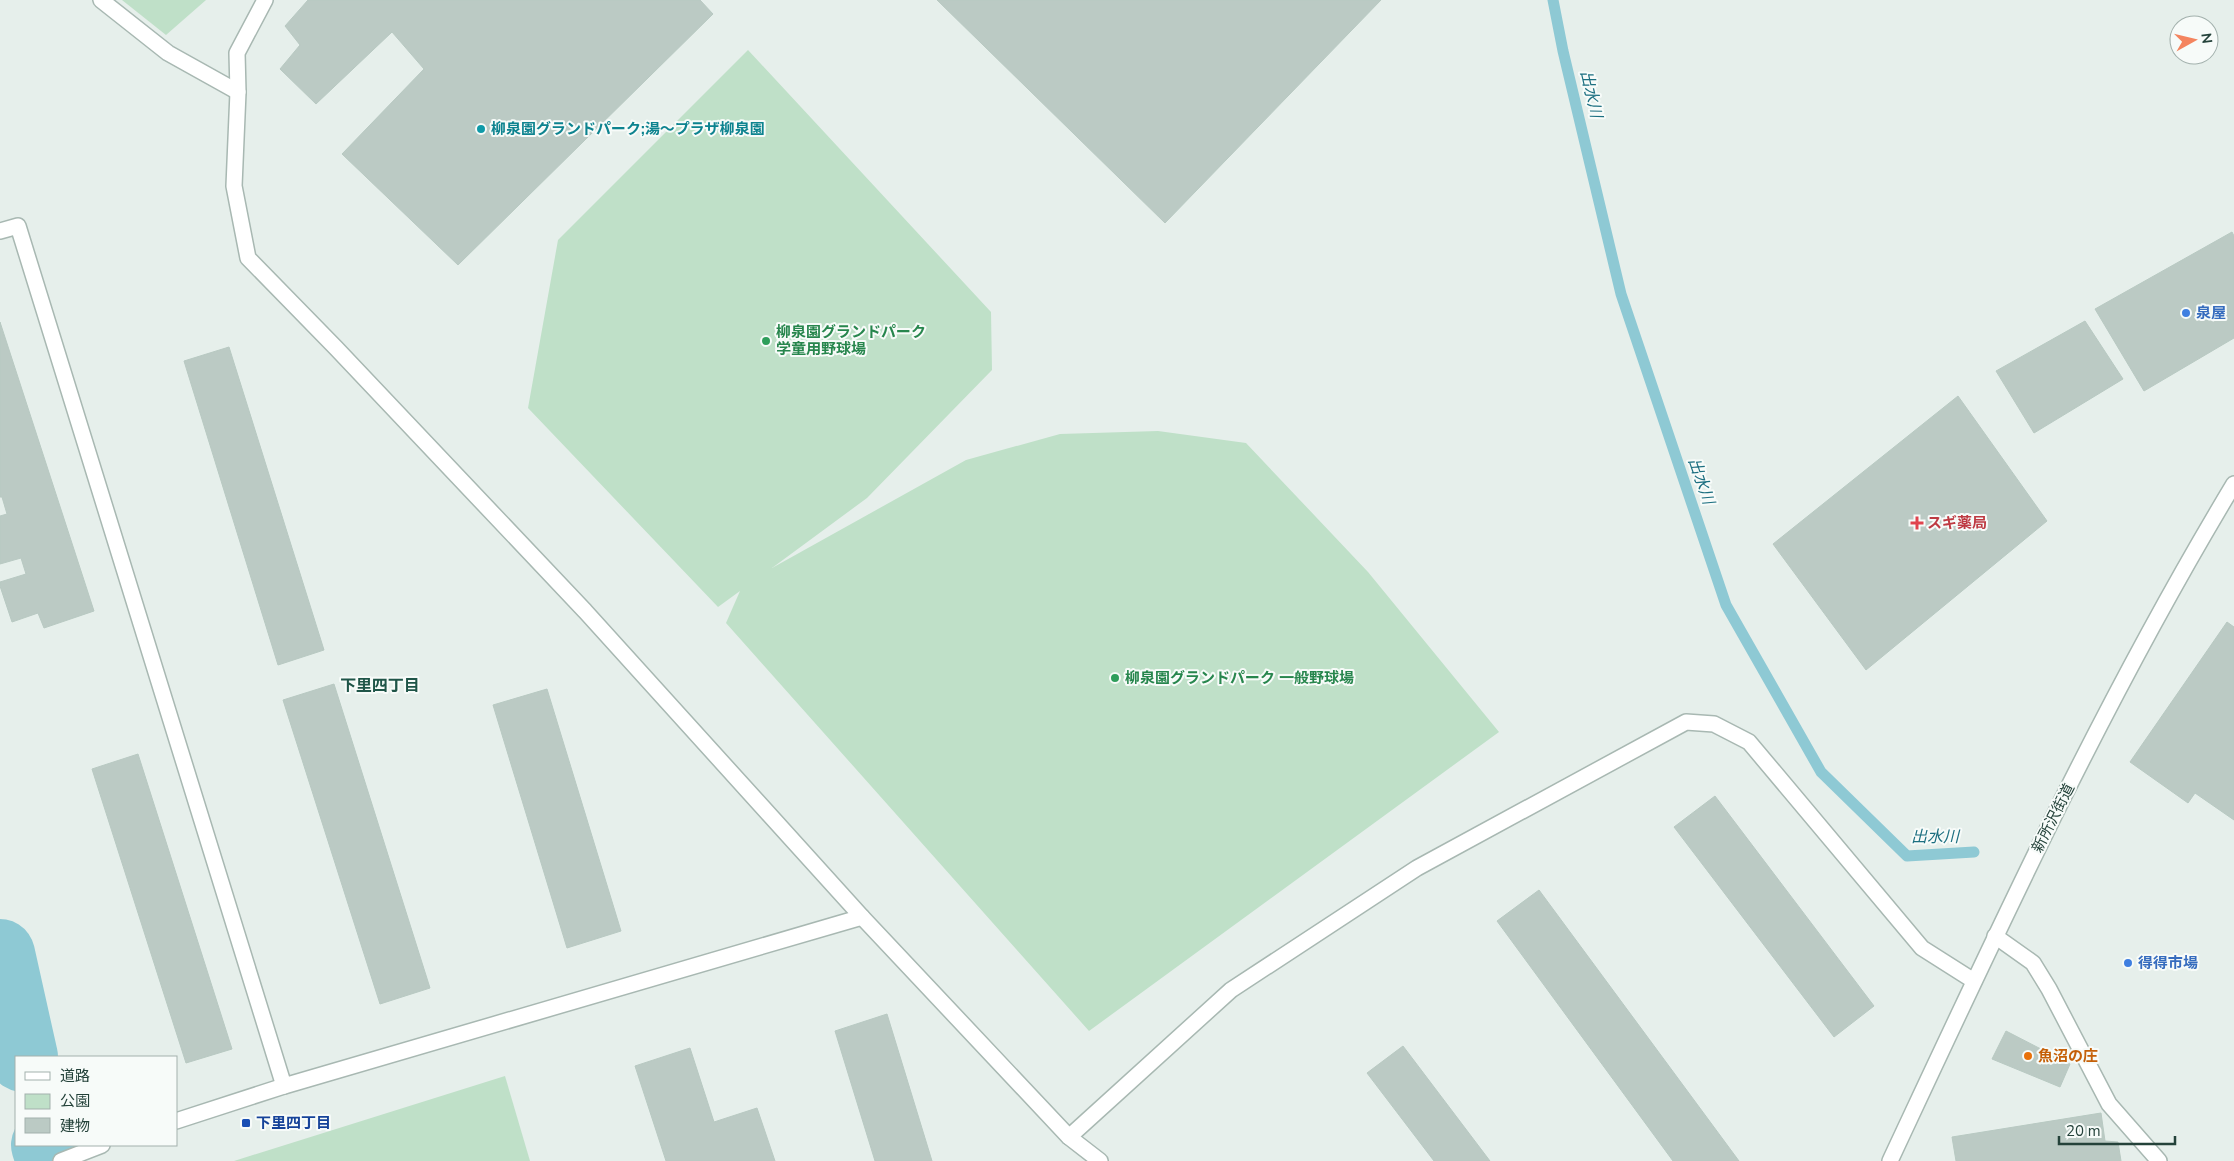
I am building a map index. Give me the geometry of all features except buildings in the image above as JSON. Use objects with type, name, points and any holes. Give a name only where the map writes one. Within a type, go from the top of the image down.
[{"type":"street","points":[[101,0],[168,53],[238,92]]},
{"type":"street","points":[[265,0],[237,53],[238,92],[234,186],[248,258],[336,348],[585,611],[862,917],[1069,1137],[1100,1161]]},
{"type":"street","points":[[0,231],[18,226],[284,1086]]},
{"type":"street","name":"新所沢街道","points":[[1890,1161],[1995,936],[2101,722],[2181,572],[2234,484]]},
{"type":"street","points":[[1069,1137],[1231,990],[1417,868],[1686,722],[1714,724],[1749,742],[1922,948],[1974,981]]},
{"type":"street","points":[[178,1119],[284,1086],[862,917]]},
{"type":"street","points":[[1995,936],[2033,963],[2049,988],[2109,1104],[2159,1161]]},
{"type":"street","points":[[60,1161],[96,1147]]},
{"type":"green space","points":[[122,0],[206,0],[166,35]]},
{"type":"green space","name":"柳泉園グランドパーク 一般野球場","points":[[748,50],[991,312],[992,370],[867,498],[772,568],[966,460],[1060,434],[1158,431],[1246,443],[1368,572],[1499,732],[1089,1031],[726,623],[740,591],[718,607],[528,408],[558,240]]},
{"type":"green space","points":[[505,1076],[530,1161],[234,1161]]},
{"type":"waterway","name":"出水川","points":[[1553,0],[1563,51],[1621,294],[1726,605],[1821,772],[1907,856],[1974,852]]},
{"type":"waterway","points":[[0,954],[23,1056]]},
{"type":"waterway","points":[[46,1146],[51,1161]]},
{"type":"place","name":"柳泉園グランドパーク;湯〜プラザ柳泉園","points":[[481,129]]},
{"type":"place","name":"泉屋","points":[[2186,313]]},
{"type":"place","name":"柳泉園グランドパーク 学童用野球場","points":[[766,341]]},
{"type":"place","name":"スギ薬局","points":[[1917,523]]},
{"type":"place","name":"柳泉園グランドパーク 一般野球場","points":[[1115,678]]},
{"type":"place","name":"得得市場","points":[[2128,963]]},
{"type":"place","name":"魚沼の庄","points":[[2028,1056]]},
{"type":"place","name":"下里四丁目","points":[[246,1123]]},
{"type":"district","name":"下里四丁目","points":[[380,686]]}]
